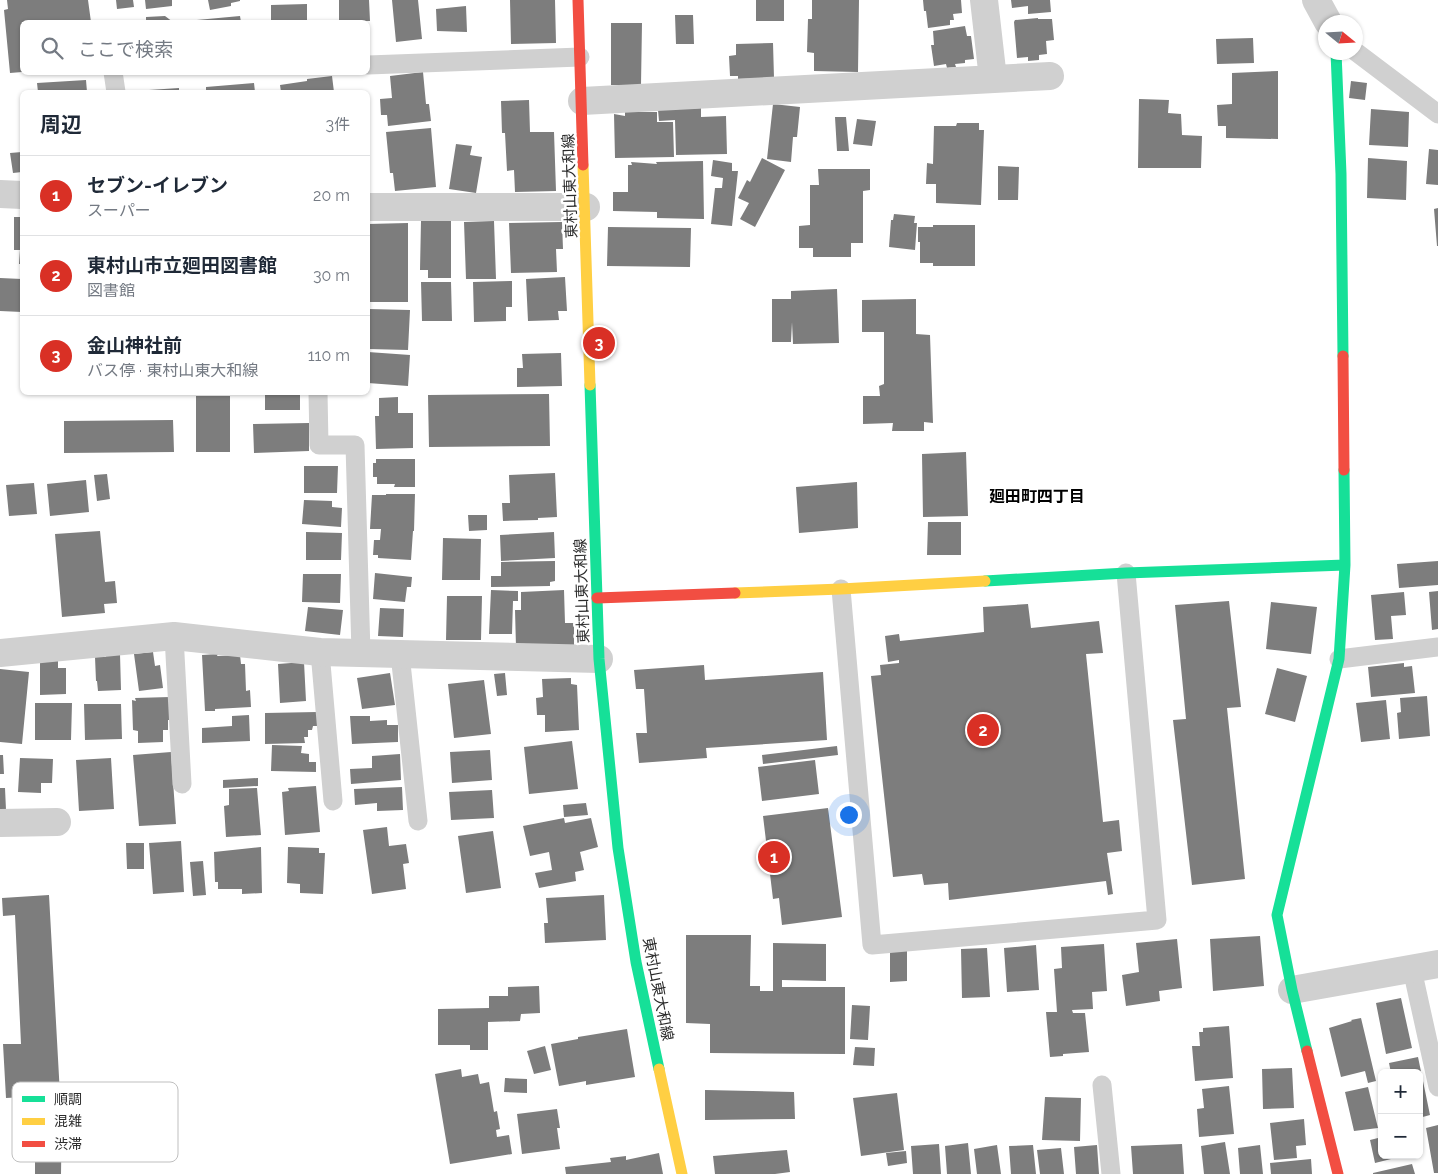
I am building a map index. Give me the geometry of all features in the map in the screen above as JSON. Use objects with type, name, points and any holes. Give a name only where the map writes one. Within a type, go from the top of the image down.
[{"type":"street","name":"東村山東大和線","points":[[578,0],[599,659],[618,848],[636,962],[682,1174]]},
{"type":"street","points":[[984,0],[993,78]]},
{"type":"street","points":[[1316,0],[1324,15]]},
{"type":"street","points":[[1336,60],[1341,174],[1345,565],[1339,659],[1277,915],[1292,990],[1338,1174]]},
{"type":"street","points":[[582,101],[1050,76]]},
{"type":"street","points":[[0,194],[20,195]]},
{"type":"street","points":[[370,207],[586,207]]},
{"type":"street","points":[[597,598],[841,588],[1126,573],[1345,565]]},
{"type":"street","points":[[0,653],[174,636],[320,652],[599,659]]},
{"type":"street","points":[[0,823],[57,822]]},
{"type":"street","points":[[1292,990],[1425,966]]},
{"type":"lane","points":[[370,65],[580,57]]},
{"type":"lane","points":[[1363,57],[1438,114]]},
{"type":"lane","points":[[113,75],[116,90]]},
{"type":"lane","points":[[318,395],[319,445],[355,445],[361,653]]},
{"type":"lane","points":[[841,588],[872,946],[1157,920],[1126,573]]},
{"type":"lane","points":[[174,636],[182,784]]},
{"type":"lane","points":[[1339,659],[1438,647]]},
{"type":"lane","points":[[320,652],[333,801]]},
{"type":"lane","points":[[400,654],[418,821]]},
{"type":"lane","points":[[1425,966],[1438,1087]]},
{"type":"lane","points":[[1102,1085],[1111,1174]]},
{"type":"building","points":[[7,0],[88,0],[91,20],[20,20],[20,72],[10,73],[4,10],[8,9]]},
{"type":"building","points":[[116,0],[133,0],[134,7],[117,9]]},
{"type":"building","points":[[145,0],[172,0],[172,6],[146,9]]},
{"type":"building","points":[[208,0],[240,1],[231,3],[231,6],[210,10]]},
{"type":"building","points":[[339,0],[369,0],[370,20],[339,20]]},
{"type":"building","points":[[392,0],[418,0],[422,39],[396,42]]},
{"type":"building","points":[[510,0],[555,0],[556,43],[511,44]]},
{"type":"building","points":[[756,0],[784,0],[784,21],[756,21]]},
{"type":"building","points":[[812,0],[859,0],[858,72],[814,71],[814,53],[807,52],[808,19],[812,19]]},
{"type":"building","points":[[923,0],[961,0],[962,13],[953,14],[954,20],[950,20],[950,25],[928,28]]},
{"type":"building","points":[[1011,0],[1050,0],[1051,12],[1028,14],[1028,6],[1012,8]]},
{"type":"building","points":[[307,4],[307,20],[271,20],[271,5]]},
{"type":"building","points":[[466,6],[467,32],[437,31],[436,9]]},
{"type":"building","points":[[675,15],[693,15],[694,44],[676,44]]},
{"type":"building","points":[[165,16],[170,20],[146,20],[146,17]]},
{"type":"building","points":[[240,16],[241,20],[197,20]]},
{"type":"building","points":[[1052,19],[1054,40],[1046,41],[1047,54],[1039,55],[1039,60],[1028,61],[1028,57],[1017,58],[1015,20]]},
{"type":"building","points":[[611,23],[642,23],[641,85],[611,85]]},
{"type":"building","points":[[965,26],[967,36],[971,36],[974,59],[965,60],[965,63],[955,64],[956,67],[947,68],[946,64],[934,66],[931,45],[934,45],[933,31]]},
{"type":"building","points":[[1253,38],[1254,63],[1217,64],[1216,39]]},
{"type":"building","points":[[773,43],[774,78],[738,79],[738,76],[730,76],[729,56],[736,55],[736,44]]},
{"type":"building","points":[[1278,71],[1278,139],[1226,138],[1226,126],[1218,126],[1217,105],[1232,104],[1232,73]]},
{"type":"building","points":[[423,72],[426,104],[429,104],[431,121],[388,126],[387,115],[381,115],[380,99],[392,98],[390,76]]},
{"type":"building","points":[[332,76],[334,90],[281,90],[280,85],[307,81],[307,79]]},
{"type":"building","points":[[86,80],[87,90],[38,90],[37,83]]},
{"type":"building","points":[[1351,81],[1367,83],[1365,100],[1349,98]]},
{"type":"building","points":[[254,83],[255,90],[206,90],[206,87]]},
{"type":"building","points":[[179,88],[179,90],[149,90]]},
{"type":"building","points":[[1139,99],[1169,100],[1168,113],[1181,114],[1182,135],[1202,136],[1201,168],[1138,168]]},
{"type":"building","points":[[529,100],[530,132],[554,132],[556,191],[515,192],[514,170],[507,171],[505,133],[502,133],[501,101]]},
{"type":"building","points":[[773,104],[800,107],[797,137],[793,137],[791,162],[767,159]]},
{"type":"building","points":[[701,108],[701,117],[726,116],[727,154],[676,155],[675,120],[659,121],[658,110]]},
{"type":"building","points":[[1371,109],[1409,112],[1408,147],[1369,145]]},
{"type":"building","points":[[625,112],[657,112],[657,122],[673,122],[674,157],[615,158],[614,114],[625,116]]},
{"type":"building","points":[[835,117],[846,117],[849,151],[837,151]]},
{"type":"building","points":[[857,119],[876,121],[872,146],[853,144]]},
{"type":"building","points":[[957,123],[979,123],[979,130],[984,130],[981,205],[936,203],[936,184],[926,184],[927,163],[933,164],[934,126],[956,126]]},
{"type":"building","points":[[431,128],[436,187],[395,191],[393,173],[390,173],[386,132]]},
{"type":"building","points":[[456,144],[472,146],[470,155],[482,157],[476,193],[449,189]]},
{"type":"building","points":[[1429,149],[1438,150],[1438,185],[1426,184]]},
{"type":"building","points":[[20,152],[20,172],[13,173],[10,153]]},
{"type":"building","points":[[762,158],[785,170],[755,227],[740,219],[749,203],[738,198],[747,180],[750,182]]},
{"type":"building","points":[[1368,158],[1407,161],[1406,200],[1367,198]]},
{"type":"building","points":[[713,160],[732,163],[732,171],[738,171],[732,226],[711,224],[715,188],[722,188],[723,178],[711,176]]},
{"type":"building","points":[[703,161],[704,219],[657,218],[657,212],[613,211],[613,192],[628,192],[628,165],[632,165],[631,162],[657,164],[656,162]]},
{"type":"building","points":[[998,166],[1019,167],[1018,200],[998,200]]},
{"type":"building","points":[[818,169],[870,169],[870,190],[863,191],[863,243],[851,243],[851,257],[813,257],[813,248],[799,248],[799,226],[810,225],[810,185],[819,185]]},
{"type":"building","points":[[1438,208],[1438,246],[1437,246],[1434,209]]},
{"type":"building","points":[[894,214],[915,216],[914,223],[917,223],[915,250],[889,247],[891,220],[893,220]]},
{"type":"building","points":[[14,217],[20,217],[20,250],[14,250]]},
{"type":"building","points":[[421,221],[451,221],[451,278],[428,278],[428,270],[420,270]]},
{"type":"building","points":[[494,221],[496,279],[466,279],[464,222]]},
{"type":"building","points":[[562,222],[563,249],[556,249],[557,272],[511,273],[509,223]]},
{"type":"building","points":[[408,223],[408,302],[370,302],[370,224]]},
{"type":"building","points":[[933,225],[975,225],[975,266],[933,266],[933,263],[920,263],[918,227],[933,227]]},
{"type":"building","points":[[608,227],[691,228],[690,267],[607,266]]},
{"type":"building","points":[[565,277],[567,311],[558,311],[559,320],[528,321],[526,279]]},
{"type":"building","points":[[0,278],[20,279],[20,312],[0,311]]},
{"type":"building","points":[[512,281],[512,307],[506,307],[506,321],[474,322],[473,282]]},
{"type":"building","points":[[421,282],[451,282],[452,321],[422,321]]},
{"type":"building","points":[[837,289],[839,343],[793,344],[792,322],[791,342],[772,342],[772,299],[791,299],[791,291]]},
{"type":"building","points":[[916,299],[916,334],[930,335],[933,423],[924,422],[924,431],[892,431],[893,423],[863,424],[863,396],[880,396],[879,386],[884,384],[884,332],[862,332],[862,300]]},
{"type":"building","points":[[370,309],[410,310],[408,350],[370,349]]},
{"type":"building","points":[[370,352],[410,355],[408,386],[370,383]]},
{"type":"building","points":[[561,353],[562,386],[517,387],[517,368],[523,368],[522,354]]},
{"type":"building","points":[[549,394],[550,446],[429,447],[428,395]]},
{"type":"building","points":[[265,395],[300,395],[300,410],[265,410]]},
{"type":"building","points":[[196,396],[230,396],[230,452],[196,452]]},
{"type":"building","points":[[398,397],[398,413],[413,413],[413,448],[376,449],[375,416],[379,416],[379,398]]},
{"type":"building","points":[[173,420],[174,452],[64,453],[64,421]]},
{"type":"building","points":[[309,423],[309,451],[254,453],[253,424]]},
{"type":"building","points":[[966,452],[968,516],[923,517],[922,454]]},
{"type":"building","points":[[376,459],[415,459],[415,487],[394,487],[395,484],[377,484],[377,477],[373,477],[373,463],[376,463]]},
{"type":"building","points":[[304,466],[338,466],[337,493],[304,493]]},
{"type":"building","points":[[555,473],[557,517],[538,518],[538,520],[503,521],[502,503],[510,503],[509,475]]},
{"type":"building","points":[[107,474],[110,499],[97,501],[94,475]]},
{"type":"building","points":[[86,480],[89,512],[50,516],[47,484]]},
{"type":"building","points":[[857,482],[858,528],[799,533],[796,487]]},
{"type":"building","points":[[34,483],[37,514],[9,516],[6,485]]},
{"type":"building","points":[[415,494],[411,560],[378,558],[378,555],[373,555],[374,540],[380,540],[381,529],[370,529],[372,495]]},
{"type":"building","points":[[304,500],[332,501],[332,507],[342,508],[341,527],[302,524]]},
{"type":"building","points":[[468,515],[487,515],[487,530],[469,531]]},
{"type":"building","points":[[928,522],[961,522],[961,555],[927,555]]},
{"type":"building","points":[[100,531],[105,582],[115,581],[117,603],[104,604],[105,613],[62,617],[55,534]]},
{"type":"building","points":[[306,532],[342,533],[341,560],[306,560]]},
{"type":"building","points":[[554,532],[555,558],[501,561],[500,535]]},
{"type":"building","points":[[443,538],[481,539],[480,580],[442,580]]},
{"type":"building","points":[[555,561],[555,581],[550,582],[550,586],[491,587],[491,576],[501,576],[501,562]]},
{"type":"building","points":[[1438,561],[1438,585],[1399,588],[1397,564]]},
{"type":"building","points":[[375,573],[412,577],[411,587],[407,587],[405,602],[373,599]]},
{"type":"building","points":[[303,574],[341,574],[340,603],[302,602]]},
{"type":"building","points":[[491,590],[518,591],[518,601],[513,601],[512,634],[489,634]]},
{"type":"building","points":[[564,590],[565,623],[574,623],[574,645],[516,647],[515,610],[521,610],[521,592]]},
{"type":"building","points":[[1438,591],[1438,629],[1432,630],[1429,592]]},
{"type":"building","points":[[1404,592],[1406,615],[1391,616],[1393,639],[1375,640],[1371,595]]},
{"type":"building","points":[[447,596],[482,596],[481,640],[446,640]]},
{"type":"building","points":[[1229,601],[1241,707],[1227,708],[1245,879],[1192,885],[1173,720],[1186,719],[1175,605]]},
{"type":"building","points":[[1271,602],[1317,607],[1311,654],[1266,649]]},
{"type":"building","points":[[1028,604],[1031,628],[1099,621],[1103,653],[1086,654],[1103,822],[1119,820],[1122,851],[1107,853],[1113,894],[1108,895],[1106,881],[949,900],[948,883],[924,885],[922,874],[893,877],[871,676],[881,675],[880,665],[899,663],[899,660],[888,662],[885,636],[899,634],[900,641],[984,632],[983,607]]},
{"type":"building","points":[[308,607],[343,610],[340,635],[305,631]]},
{"type":"building","points":[[380,608],[404,609],[403,637],[378,636]]},
{"type":"building","points":[[153,652],[155,666],[160,665],[163,688],[139,691],[134,654]]},
{"type":"building","points":[[105,654],[120,654],[121,690],[98,691],[95,657],[106,657]]},
{"type":"building","points":[[218,654],[217,656],[240,655],[241,664],[245,664],[246,691],[250,690],[251,707],[205,711],[202,655]]},
{"type":"building","points":[[40,658],[58,658],[58,668],[66,668],[66,694],[40,695]]},
{"type":"building","points":[[304,662],[306,701],[280,703],[278,664]]},
{"type":"building","points":[[1404,663],[1404,667],[1412,666],[1415,693],[1371,697],[1368,667]]},
{"type":"building","points":[[704,665],[705,680],[823,672],[827,740],[706,748],[707,758],[639,763],[636,733],[647,733],[644,689],[636,689],[634,670]]},
{"type":"building","points":[[1277,668],[1307,676],[1295,722],[1265,714]]},
{"type":"building","points":[[0,669],[29,672],[22,744],[0,742]]},
{"type":"building","points":[[390,673],[395,705],[362,709],[357,678]]},
{"type":"building","points":[[505,673],[507,695],[497,696],[494,674]]},
{"type":"building","points":[[571,678],[571,684],[577,685],[579,730],[545,732],[545,715],[537,715],[536,698],[543,697],[542,679]]},
{"type":"building","points":[[484,680],[491,734],[454,738],[448,684]]},
{"type":"building","points":[[1427,696],[1430,736],[1399,739],[1397,713],[1401,712],[1400,698]]},
{"type":"building","points":[[170,697],[170,720],[168,720],[168,730],[163,730],[163,742],[138,743],[138,731],[133,730],[132,700],[136,701],[135,698]]},
{"type":"building","points":[[1386,700],[1390,739],[1361,742],[1356,703]]},
{"type":"building","points":[[35,703],[72,703],[71,740],[35,740]]},
{"type":"building","points":[[84,704],[121,704],[122,739],[85,740]]},
{"type":"building","points":[[317,712],[317,726],[313,726],[312,730],[308,730],[308,737],[304,737],[305,743],[265,744],[265,713]]},
{"type":"building","points":[[249,715],[250,741],[202,743],[202,728],[232,726],[232,716]]},
{"type":"building","points":[[350,716],[370,716],[370,721],[387,720],[387,725],[398,725],[398,742],[352,744]]},
{"type":"building","points":[[572,741],[578,789],[529,794],[524,747]]},
{"type":"building","points":[[272,745],[302,746],[301,753],[309,754],[309,762],[316,762],[316,772],[271,771]]},
{"type":"building","points":[[837,746],[838,755],[763,764],[762,755]]},
{"type":"building","points":[[490,750],[492,780],[452,783],[450,752]]},
{"type":"building","points":[[171,752],[176,824],[139,826],[133,755]]},
{"type":"building","points":[[400,754],[401,780],[351,784],[350,769],[372,768],[372,756]]},
{"type":"building","points":[[0,755],[3,755],[4,774],[0,774]]},
{"type":"building","points":[[20,758],[53,759],[52,783],[41,783],[41,793],[18,792]]},
{"type":"building","points":[[111,758],[114,809],[79,811],[76,760]]},
{"type":"building","points":[[815,760],[819,794],[762,801],[758,767]]},
{"type":"building","points":[[258,778],[258,786],[223,788],[223,780]]},
{"type":"building","points":[[316,786],[320,832],[285,835],[282,792],[289,791],[288,788]]},
{"type":"building","points":[[402,787],[403,810],[377,811],[377,803],[355,805],[354,789]]},
{"type":"building","points":[[0,788],[5,788],[6,810],[0,810]]},
{"type":"building","points":[[257,788],[261,835],[226,837],[224,806],[229,805],[229,789]]},
{"type":"building","points":[[492,790],[494,818],[451,820],[449,792]]},
{"type":"building","points":[[586,803],[588,815],[564,817],[563,805]]},
{"type":"building","points":[[828,808],[842,917],[782,925],[779,898],[773,899],[763,816]]},
{"type":"building","points":[[564,818],[565,823],[591,818],[598,847],[580,852],[584,870],[575,872],[576,881],[539,888],[535,873],[552,870],[549,852],[530,856],[523,826]]},
{"type":"building","points":[[387,827],[389,846],[406,844],[409,863],[403,864],[406,889],[372,894],[363,830]]},
{"type":"building","points":[[493,831],[501,888],[466,893],[458,836]]},
{"type":"building","points":[[181,841],[184,892],[153,894],[149,843]]},
{"type":"building","points":[[126,843],[144,843],[144,869],[127,869]]},
{"type":"building","points":[[261,847],[262,893],[242,894],[242,889],[218,889],[218,882],[215,882],[214,852]]},
{"type":"building","points":[[288,847],[319,848],[319,853],[325,853],[323,894],[300,893],[300,884],[287,883]]},
{"type":"building","points":[[203,861],[206,895],[193,896],[190,862]]},
{"type":"building","points":[[49,895],[59,1082],[12,1082],[12,1098],[6,1098],[3,1044],[21,1044],[15,915],[3,916],[2,898]]},
{"type":"building","points":[[604,895],[606,940],[545,943],[544,923],[548,923],[546,898]]},
{"type":"building","points":[[686,935],[751,935],[750,986],[760,986],[760,991],[773,991],[773,943],[826,944],[826,981],[782,980],[782,987],[845,987],[845,1054],[710,1053],[710,1024],[686,1023]]},
{"type":"building","points":[[1260,936],[1264,986],[1213,991],[1210,939]]},
{"type":"building","points":[[1177,939],[1182,988],[1159,991],[1160,1001],[1126,1006],[1122,975],[1139,972],[1136,943]]},
{"type":"building","points":[[1104,944],[1107,991],[1092,992],[1093,1009],[1072,1010],[1073,1013],[1085,1013],[1089,1052],[1050,1057],[1046,1012],[1057,1012],[1054,969],[1062,968],[1061,947]]},
{"type":"building","points":[[1036,945],[1039,990],[1007,992],[1004,948]]},
{"type":"building","points":[[987,948],[990,997],[962,998],[961,949]]},
{"type":"building","points":[[890,950],[907,950],[907,981],[890,982]]},
{"type":"building","points":[[539,986],[540,1013],[521,1014],[520,1021],[488,1022],[488,1050],[470,1050],[470,1045],[438,1045],[438,1009],[489,1008],[489,996],[508,996],[508,987]]},
{"type":"building","points":[[1401,998],[1412,1048],[1386,1054],[1376,1003]]},
{"type":"building","points":[[852,1005],[870,1006],[868,1040],[850,1039]]},
{"type":"building","points":[[1361,1018],[1376,1081],[1368,1083],[1365,1071],[1341,1077],[1329,1028]]},
{"type":"building","points":[[1229,1026],[1233,1078],[1195,1081],[1192,1046],[1200,1046],[1199,1032],[1203,1032],[1203,1028]]},
{"type":"building","points":[[627,1029],[635,1077],[586,1085],[586,1081],[559,1086],[551,1044],[578,1039],[578,1037]]},
{"type":"building","points":[[545,1046],[551,1070],[534,1074],[527,1051]]},
{"type":"building","points":[[855,1047],[875,1048],[874,1066],[853,1065]]},
{"type":"building","points":[[1418,1057],[1420,1069],[1390,1069],[1389,1063]]},
{"type":"building","points":[[1292,1068],[1294,1108],[1263,1109],[1262,1069]]},
{"type":"building","points":[[461,1069],[462,1077],[478,1074],[480,1084],[489,1082],[494,1112],[497,1111],[500,1129],[496,1130],[497,1137],[509,1135],[512,1154],[450,1164],[435,1074]]},
{"type":"building","points":[[505,1078],[527,1079],[527,1093],[504,1092]]},
{"type":"building","points":[[1423,1081],[1430,1115],[1423,1117]]},
{"type":"building","points":[[1229,1086],[1234,1134],[1199,1137],[1197,1109],[1204,1108],[1202,1089]]},
{"type":"building","points":[[1368,1087],[1378,1128],[1354,1131],[1345,1092]]},
{"type":"building","points":[[705,1090],[794,1092],[795,1119],[705,1120]]},
{"type":"building","points":[[897,1093],[904,1150],[861,1156],[853,1098]]},
{"type":"building","points":[[1045,1097],[1081,1098],[1080,1141],[1042,1140]]},
{"type":"building","points":[[557,1109],[560,1128],[557,1128],[560,1149],[522,1154],[517,1114]]},
{"type":"building","points":[[1304,1119],[1306,1145],[1296,1146],[1297,1158],[1274,1160],[1270,1123]]},
{"type":"building","points":[[1438,1125],[1438,1173],[1434,1173],[1426,1128]]},
{"type":"building","points":[[1378,1138],[1378,1159],[1391,1159],[1375,1163],[1370,1140]]},
{"type":"building","points":[[1225,1142],[1230,1174],[1204,1174],[1201,1146]]},
{"type":"building","points":[[968,1143],[971,1174],[947,1174],[945,1146]]},
{"type":"building","points":[[939,1144],[941,1174],[913,1174],[911,1146]]},
{"type":"building","points":[[1182,1144],[1184,1174],[1133,1174],[1131,1146]]},
{"type":"building","points":[[997,1145],[1001,1174],[977,1174],[974,1149]]},
{"type":"building","points":[[1033,1145],[1036,1174],[1011,1174],[1009,1146]]},
{"type":"building","points":[[1097,1145],[1099,1174],[1076,1174],[1074,1147]]},
{"type":"building","points":[[1260,1145],[1263,1174],[1240,1174],[1238,1148]]},
{"type":"building","points":[[1061,1148],[1064,1174],[1040,1174],[1037,1150]]},
{"type":"building","points":[[787,1150],[790,1172],[775,1174],[715,1174],[713,1156]]},
{"type":"building","points":[[906,1151],[907,1163],[888,1166],[886,1153]]},
{"type":"building","points":[[659,1153],[663,1174],[566,1174],[565,1167],[611,1162],[610,1158],[626,1156],[626,1160]]},
{"type":"building","points":[[1311,1159],[1312,1174],[1271,1174],[1270,1163]]},
{"type":"building","points":[[35,1162],[61,1162],[61,1174],[35,1174]]},
{"type":"building","points":[[1412,1164],[1415,1174],[1373,1174],[1373,1173]]},
{"type":"traffic: fast","points":[[1336,60],[1341,174],[1343,356]]},
{"type":"traffic: fast","points":[[590,385],[599,659],[618,848],[636,962],[659,1069]]},
{"type":"traffic: fast","points":[[1307,1051],[1292,990],[1277,915],[1339,659],[1345,565],[1344,470]]},
{"type":"traffic: fast","points":[[985,581],[1126,573],[1345,565]]},
{"type":"traffic: slow","points":[[583,165],[590,385]]},
{"type":"traffic: slow","points":[[735,593],[985,581]]},
{"type":"traffic: slow","points":[[659,1069],[682,1174]]},
{"type":"traffic: jam","points":[[578,0],[583,165]]},
{"type":"traffic: jam","points":[[1343,356],[1344,470]]},
{"type":"traffic: jam","points":[[597,598],[735,593]]},
{"type":"traffic: jam","points":[[1307,1051],[1338,1174]]},
{"type":"place","name":"金山神社前","points":[[599,343]]},
{"type":"place","name":"東村山市立廻田図書館","points":[[983,730]]},
{"type":"place","name":"セブン-イレブン","points":[[774,857]]},
{"type":"district","name":"廻田町四丁目","points":[[1037,496]]}]
